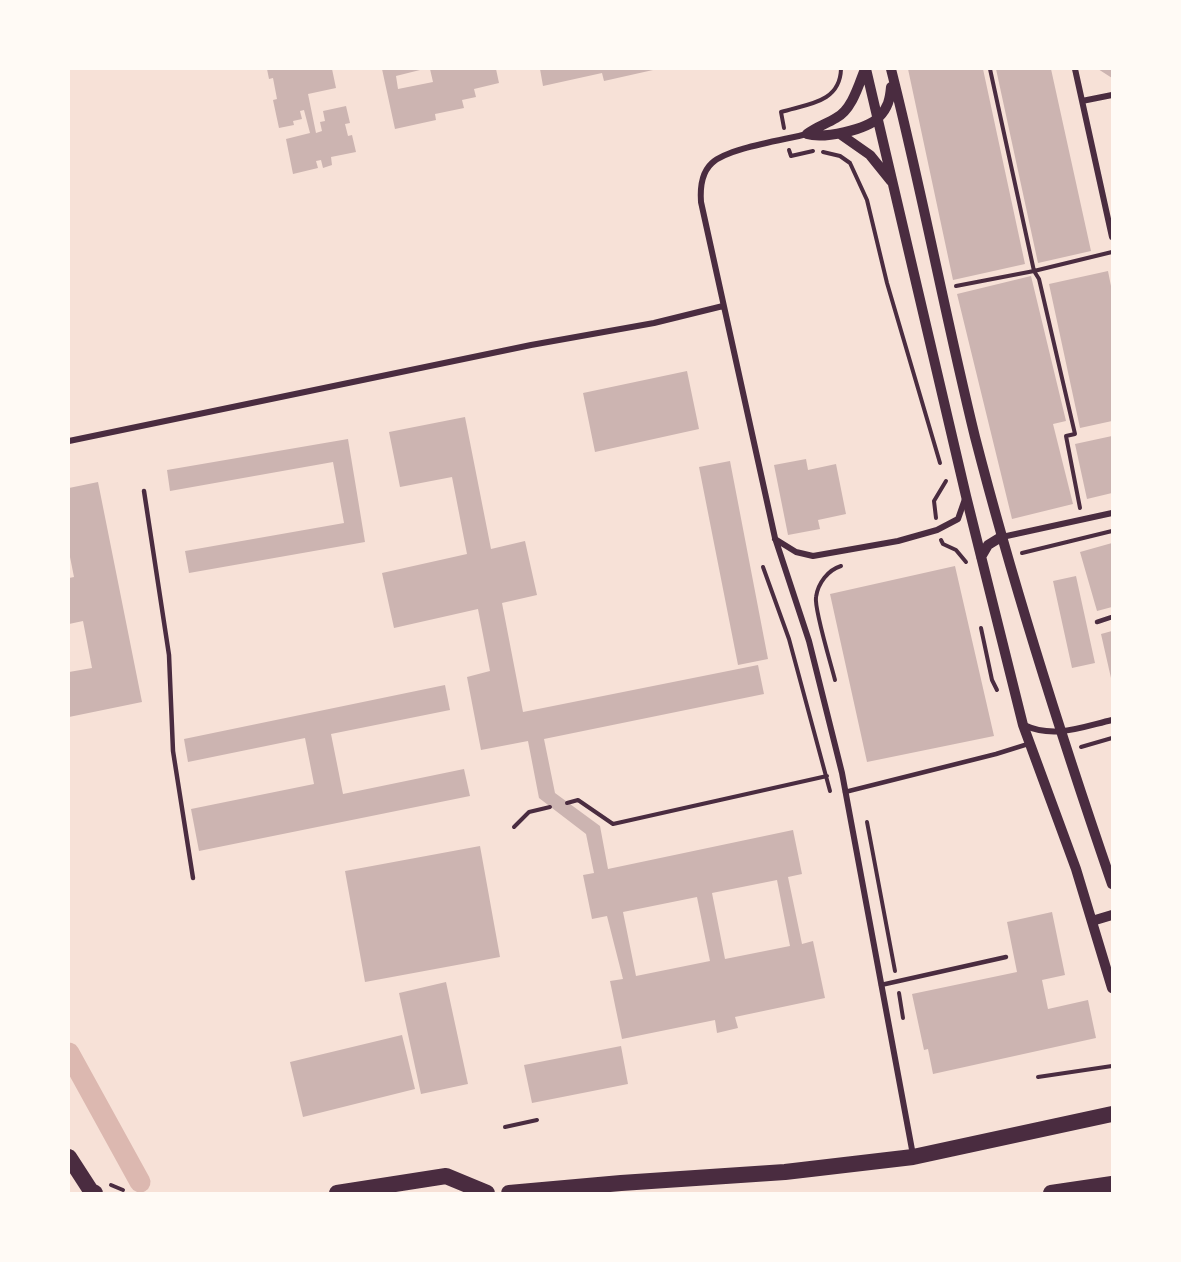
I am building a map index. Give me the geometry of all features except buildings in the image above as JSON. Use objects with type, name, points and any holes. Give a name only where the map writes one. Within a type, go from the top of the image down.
[{"type":"highway","points":[[509,1193],[785,1172],[913,1157],[1112,1114]]},
{"type":"highway","points":[[69,1157],[91,1191],[95,1193]]},
{"type":"highway","points":[[337,1193],[446,1176],[487,1193]]},
{"type":"highway","points":[[1051,1193],[1112,1184]]},
{"type":"street","points":[[865,69],[1023,725],[1076,869],[1112,988]]},
{"type":"street","points":[[865,69],[857,90],[838,118],[818,125],[807,134],[731,153],[713,163],[704,175],[700,186],[701,202],[723,306],[775,538],[809,641],[842,772],[913,1157]]},
{"type":"street","points":[[1075,69],[1112,237]]},
{"type":"street","points":[[807,134],[818,137],[840,134],[877,120],[890,100],[891,72]]},
{"type":"street","points":[[891,72],[1001,537],[1060,733],[1112,884]]},
{"type":"street","points":[[1082,101],[1112,95]]},
{"type":"street","points":[[840,134],[870,156],[893,183]]},
{"type":"street","points":[[69,441],[531,345],[654,323],[723,306]]},
{"type":"street","points":[[775,538],[796,552],[813,556],[898,541],[937,530],[958,519],[966,496]]},
{"type":"street","points":[[981,557],[988,545],[1001,537],[1112,513]]},
{"type":"street","points":[[1023,725],[1038,731],[1060,733],[1112,720]]},
{"type":"street","points":[[1092,921],[1112,915]]},
{"type":"lane","points":[[144,491],[170,655],[173,751],[193,878]]},
{"type":"lane","points":[[1097,622],[1112,617]]},
{"type":"lane","points":[[845,792],[1030,744]]},
{"type":"lane","points":[[881,985],[1006,957]]},
{"type":"path","points":[[990,69],[1034,271],[1039,279],[1075,434],[1066,436],[1082,519]]},
{"type":"path","points":[[857,176],[867,200],[887,283],[946,482]]},
{"type":"path","points":[[942,292],[950,287],[1034,271],[1112,252]]},
{"type":"path","points":[[1018,554],[1112,531]]},
{"type":"path","points":[[763,567],[789,639],[827,776],[831,799]]},
{"type":"path","points":[[1074,749],[1112,738]]},
{"type":"path","points":[[567,803],[578,800],[614,824],[842,772]]},
{"type":"path","points":[[514,827],[529,812],[550,807]]},
{"type":"path","points":[[1038,1077],[1112,1066]]},
{"type":"path","points":[[505,1127],[537,1120]]},
{"type":"waterway","points":[[69,1053],[140,1182]]}]
